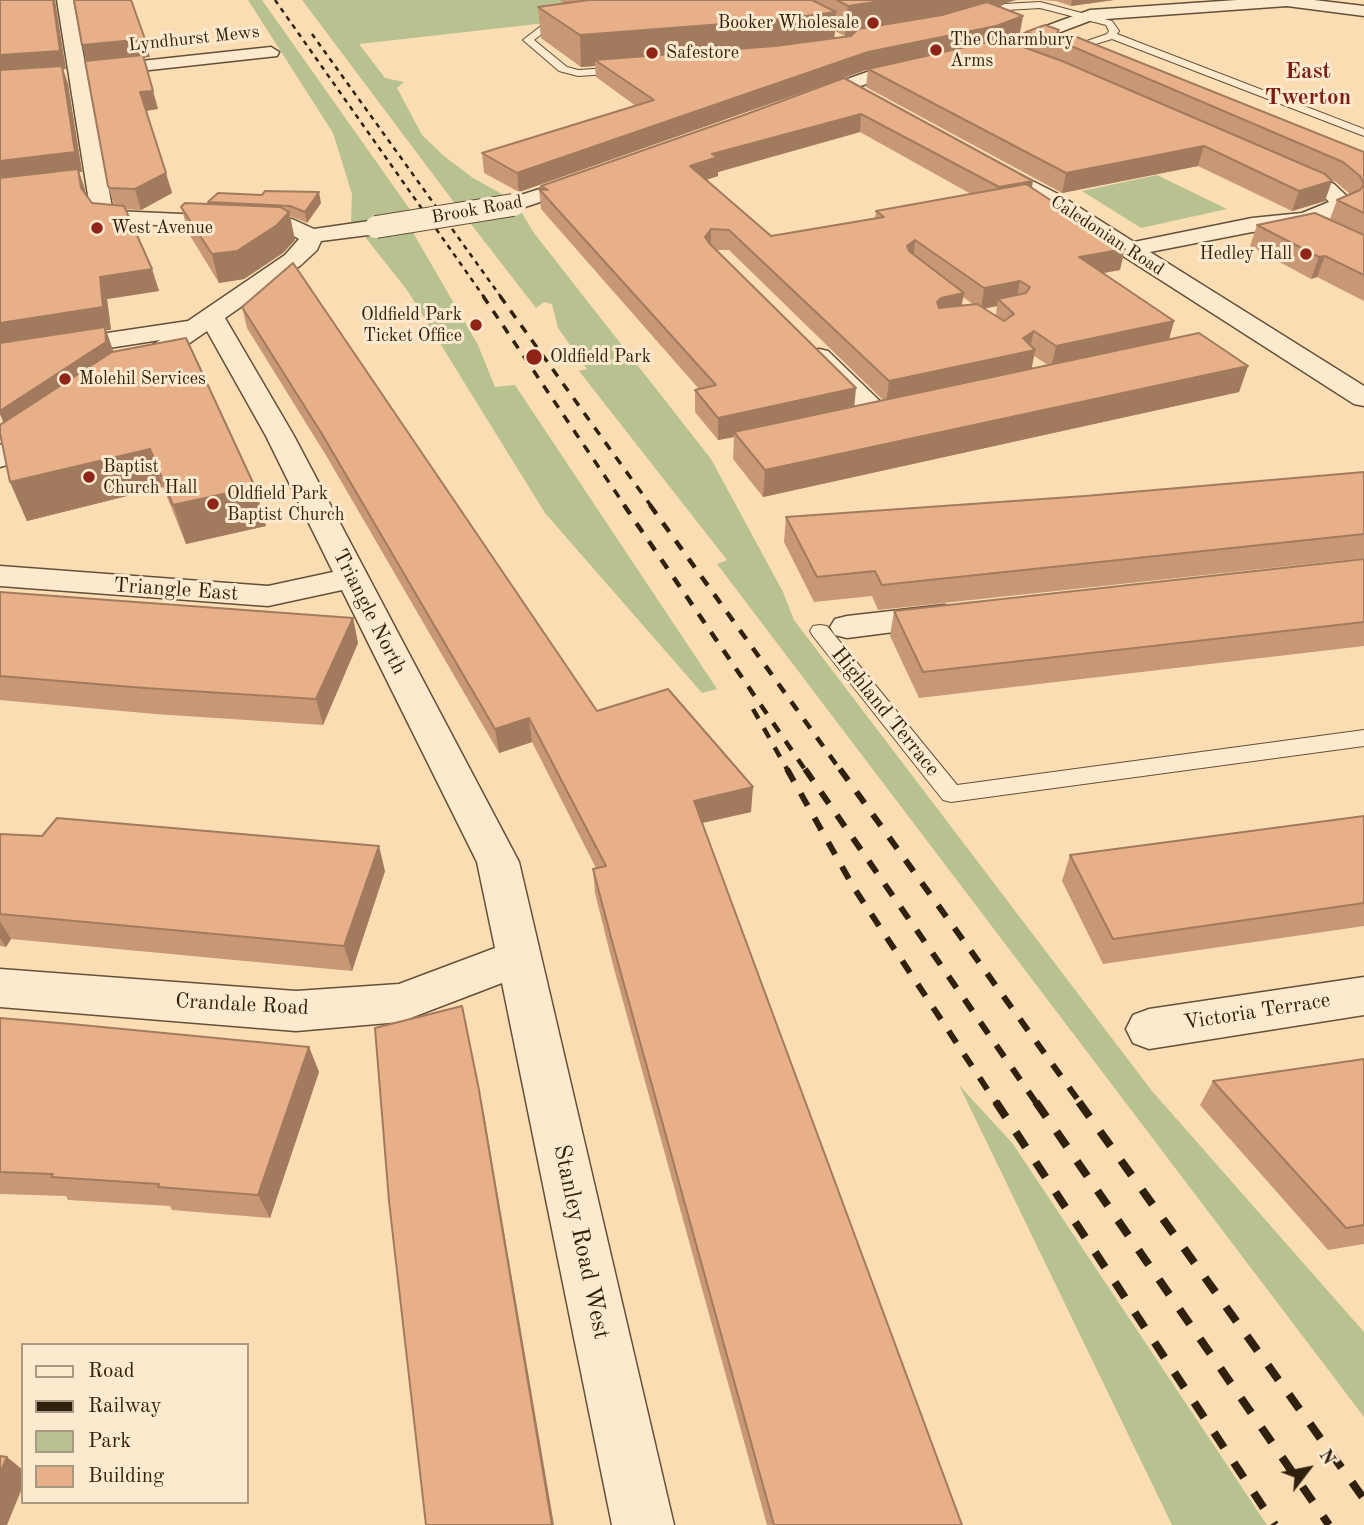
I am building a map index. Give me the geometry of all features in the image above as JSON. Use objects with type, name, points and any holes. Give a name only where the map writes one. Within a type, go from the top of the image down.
[{"type":"street","points":[[65,0],[75,75],[87,123],[89,180],[101,208],[109,217],[292,226],[311,236],[309,245],[293,260],[117,381]]},
{"type":"street","points":[[784,108],[873,76],[999,49],[1085,16],[1110,12],[1294,1],[1364,11]]},
{"type":"street","points":[[999,49],[1033,60]]},
{"type":"street","name":"Lyndhurst Mews","points":[[75,75],[271,52]]},
{"type":"street","points":[[844,85],[870,98]]},
{"type":"street","name":"Caledonian Road","points":[[978,158],[1050,199],[1364,398]]},
{"type":"street","points":[[1128,250],[1252,225],[1303,220],[1339,208],[1343,203],[1327,188],[1265,160]]},
{"type":"street","name":"Brook Road","points":[[311,236],[513,205],[610,172]]},
{"type":"street","points":[[1303,220],[1327,232]]},
{"type":"street","points":[[0,356],[205,322]]},
{"type":"street","name":"Triangle North","points":[[205,322],[280,436],[498,862],[518,958]]},
{"type":"street","points":[[1222,341],[1261,333]]},
{"type":"street","points":[[798,336],[877,414]]},
{"type":"street","points":[[850,421],[904,409]]},
{"type":"street","points":[[0,458],[70,412]]},
{"type":"street","name":"Triangle East","points":[[0,576],[268,596],[351,577]]},
{"type":"street","points":[[833,629],[969,614]]},
{"type":"street","name":"Crandale Road","points":[[0,988],[296,1011],[400,1003],[518,958]]},
{"type":"street","name":"Stanley Road West","points":[[518,958],[643,1525]]},
{"type":"street","name":"Victoria Terrace","points":[[1149,1029],[1364,996]]},
{"type":"lane","points":[[966,20],[1022,5],[1056,7],[1109,23],[1114,31],[1111,35]]},
{"type":"lane","points":[[550,27],[528,40],[563,69],[578,73],[639,69]]},
{"type":"lane","points":[[1059,52],[1111,35],[1364,133]]},
{"type":"lane","name":"Highland Terrace","points":[[833,629],[951,794],[1364,738]]},
{"type":"green space","points":[[248,0],[262,0],[416,218],[369,224],[351,222],[352,194],[333,133]]},
{"type":"green space","points":[[302,0],[587,0],[555,22],[359,44],[385,78],[404,82],[397,88],[422,135],[473,178],[511,199],[459,209]]},
{"type":"green space","points":[[1157,175],[1227,209],[1141,228],[1082,191]]},
{"type":"green space","points":[[522,213],[534,233],[711,459],[783,592],[794,620],[1152,1091],[1364,1332],[1364,1417],[717,564],[727,560],[579,371],[587,369],[558,328],[552,304],[544,302],[536,308],[467,219]]},
{"type":"green space","points":[[411,229],[478,345],[495,387],[515,385],[717,689],[702,693],[545,513],[407,290],[365,237]]},
{"type":"green space","points":[[959,1085],[1013,1144],[1267,1525],[1172,1525]]},
{"type":"building","points":[[0,0],[53,0],[60,51],[0,55]]},
{"type":"building","points":[[74,0],[131,0],[145,39],[82,45]]},
{"type":"building","points":[[589,0],[812,0],[836,12],[775,20],[580,35],[538,7]]},
{"type":"building","points":[[837,0],[888,0],[848,6]]},
{"type":"building","points":[[987,2],[1023,16],[996,26],[868,52],[517,173],[482,153],[654,100],[595,60],[775,46],[851,36],[858,29],[942,15]]},
{"type":"building","points":[[1045,25],[1059,30],[1058,39],[1074,36],[1364,152],[1364,184],[1360,176],[1343,162],[1076,48],[1026,32]]},
{"type":"building","points":[[1001,39],[1062,61],[1325,174],[1332,181],[1299,191],[1204,146],[1066,173],[868,69]]},
{"type":"building","points":[[143,55],[153,91],[140,92],[166,173],[135,189],[110,188],[85,61]]},
{"type":"building","points":[[62,66],[75,152],[0,161],[0,70]]},
{"type":"building","points":[[844,78],[1033,181],[999,187],[861,114],[712,154],[718,157],[690,166],[771,236],[884,217],[876,211],[1026,184],[1125,249],[1079,257],[1174,321],[1056,346],[1034,331],[1023,338],[1035,350],[889,381],[729,230],[711,229],[705,237],[709,243],[856,388],[718,418],[695,390],[716,385],[539,189],[548,190],[541,186]],"holes":[[[915,240],[984,288],[1020,281],[1030,287],[1026,293],[998,299],[1014,314],[1004,321],[977,304],[939,308],[937,302],[941,298],[964,293],[909,251],[907,246]]]},
{"type":"building","points":[[78,169],[81,188],[92,203],[124,206],[152,269],[100,277],[103,307],[0,323],[0,178]]},
{"type":"building","points":[[1364,184],[1364,213],[1337,200],[1360,190]]},
{"type":"building","points":[[265,191],[319,192],[305,212],[290,206],[208,202],[218,193],[262,195]]},
{"type":"building","points":[[185,203],[280,207],[289,212],[277,225],[237,251],[212,254],[181,207]]},
{"type":"building","points":[[1315,213],[1364,235],[1364,275],[1325,256],[1319,257],[1257,225]]},
{"type":"building","points":[[293,263],[597,711],[668,689],[753,787],[694,801],[962,1525],[774,1525],[593,869],[606,866],[529,718],[495,729],[322,434],[242,307]]},
{"type":"building","points":[[105,327],[106,342],[0,411],[0,343]]},
{"type":"building","points":[[1199,333],[1248,366],[765,470],[734,432]]},
{"type":"building","points":[[186,338],[255,487],[173,505],[150,449],[10,482],[0,425],[112,352]]},
{"type":"building","points":[[1364,472],[1364,534],[882,585],[875,571],[817,577],[786,517],[1085,496]]},
{"type":"building","points":[[1364,559],[1364,622],[923,672],[894,611]]},
{"type":"building","points":[[0,592],[353,618],[316,699],[145,688],[0,676]]},
{"type":"building","points":[[1364,816],[1364,903],[1113,939],[1070,855]]},
{"type":"building","points":[[57,818],[379,846],[344,946],[0,914],[0,834],[42,836]]},
{"type":"building","points":[[462,1006],[479,1090],[552,1525],[426,1525],[389,1201],[375,1028]]},
{"type":"building","points":[[0,1018],[309,1047],[258,1195],[158,1187],[159,1184],[51,1177],[53,1174],[0,1172]]},
{"type":"building","points":[[1364,1059],[1364,1225],[1346,1228],[1213,1081]]},
{"type":"building","points":[[0,1456],[7,1457],[0,1473]]},
{"type":"railway","points":[[275,0],[484,297]]},
{"type":"railway","points":[[312,34],[501,297]]},
{"type":"railway","points":[[483,296],[625,506]]},
{"type":"railway","points":[[500,296],[651,506]]},
{"type":"railway","points":[[624,505],[806,771]]},
{"type":"railway","points":[[650,505],[841,771]]},
{"type":"railway","points":[[753,709],[788,771]]},
{"type":"railway","points":[[787,769],[854,888],[997,1104]]},
{"type":"railway","points":[[805,769],[1037,1104]]},
{"type":"railway","points":[[840,769],[1081,1104]]},
{"type":"railway","points":[[996,1102],[1275,1525]]},
{"type":"railway","points":[[1036,1102],[1329,1525]]},
{"type":"railway","points":[[1079,1102],[1364,1499]]},
{"type":"place","name":"Booker Wholesale","points":[[873,23]]},
{"type":"place","name":"The Charmbury Arms","points":[[936,50]]},
{"type":"place","name":"Safestore","points":[[652,53]]},
{"type":"place","name":"West Avenue","points":[[97,228]]},
{"type":"place","name":"Hedley Hall","points":[[1306,254]]},
{"type":"place","name":"Oldfield Park Ticket Office","points":[[476,325]]},
{"type":"place","name":"Oldfield Park","points":[[534,357]]},
{"type":"place","name":"Molehil Services","points":[[65,379]]},
{"type":"place","name":"Baptist Church Hall","points":[[89,477]]},
{"type":"place","name":"Oldfield Park Baptist Church","points":[[213,504]]},
{"type":"district","name":"East Twerton","points":[[1308,85]]}]
